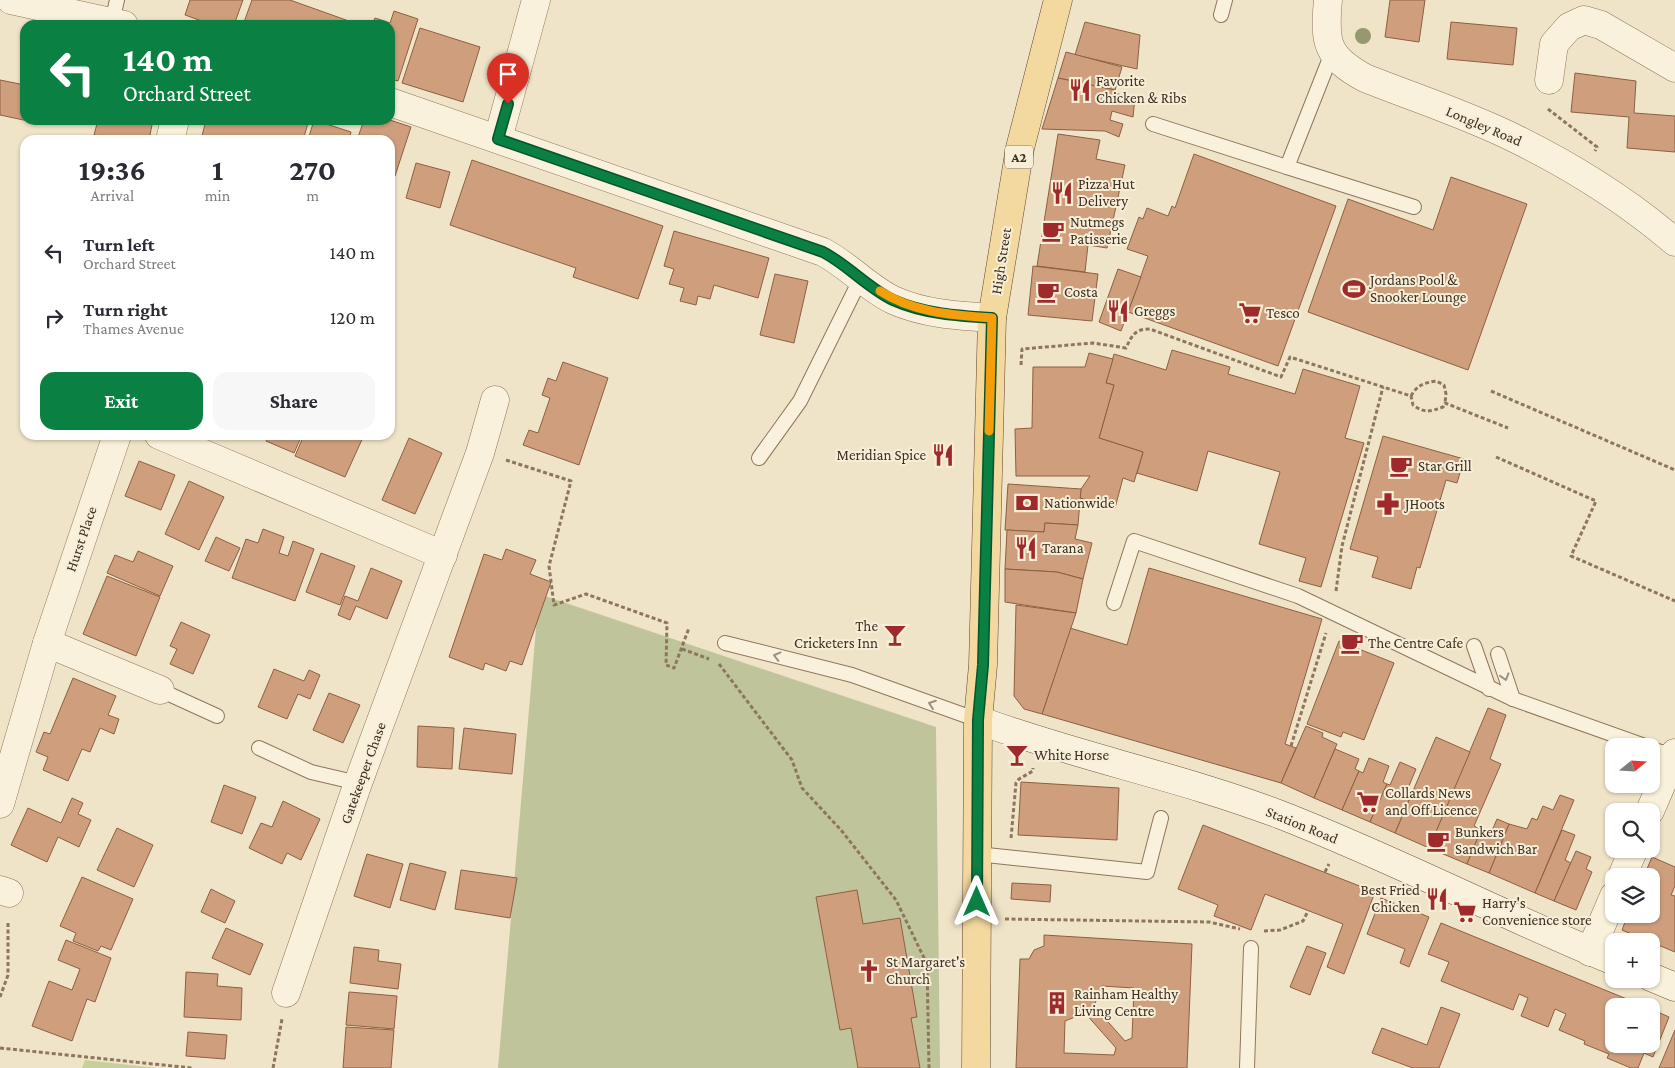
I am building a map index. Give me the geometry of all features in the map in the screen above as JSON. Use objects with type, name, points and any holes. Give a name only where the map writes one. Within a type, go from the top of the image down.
[{"type":"main road","name":"High Street","points":[[976,1068],[978,720],[983,665],[992,318],[1020,148],[1058,0]]},
{"type":"street","points":[[11,0],[118,16]]},
{"type":"street","points":[[498,139],[536,0]]},
{"type":"street","points":[[1328,0],[1327,42],[1332,54]]},
{"type":"street","points":[[1549,80],[1554,44],[1569,27],[1584,20],[1601,25],[1675,68]]},
{"type":"street","name":"Longley Road","points":[[1332,54],[1345,67],[1365,78],[1516,138],[1580,174],[1617,198],[1675,242]]},
{"type":"street","points":[[395,104],[823,252],[838,260],[892,299],[911,307],[959,316],[992,318]]},
{"type":"street","name":"Gatekeeper Chase","points":[[286,993],[358,783],[480,453],[495,400]]},
{"type":"street","name":"Hurst Place","points":[[0,804],[47,643],[116,440]]},
{"type":"street","points":[[171,440],[443,555]]},
{"type":"street","points":[[47,643],[160,690]]},
{"type":"street","name":"Station Road","points":[[978,720],[1037,742],[1117,762],[1282,815],[1602,957]]},
{"type":"street","points":[[1652,803],[1667,753]]},
{"type":"street","points":[[1602,957],[1609,923]]},
{"type":"street","points":[[1660,981],[1675,987]]},
{"type":"lane","points":[[1221,15],[1225,0]]},
{"type":"lane","points":[[1287,167],[1332,54]]},
{"type":"lane","points":[[1153,124],[1414,207]]},
{"type":"lane","points":[[759,458],[800,401],[861,278]]},
{"type":"lane","points":[[1114,603],[1134,541],[1298,596],[1489,689],[1622,738]]},
{"type":"lane","points":[[725,643],[852,675],[978,720]]},
{"type":"lane","points":[[1474,646],[1489,689]]},
{"type":"lane","points":[[1498,654],[1512,699]]},
{"type":"lane","points":[[160,690],[216,716]]},
{"type":"lane","points":[[259,748],[311,772],[358,783]]},
{"type":"lane","points":[[977,854],[1147,872],[1161,818]]},
{"type":"lane","points":[[1247,1068],[1252,948]]},
{"type":"path","points":[[1549,80],[1544,106],[1597,147],[1580,174]]},
{"type":"path","points":[[1021,367],[1022,349],[1092,343],[1126,348],[1133,334],[1140,329],[1150,329],[1281,377],[1290,357],[1411,396]]},
{"type":"path","points":[[1436,381],[1444,386],[1446,394],[1443,407],[1429,412],[1420,410],[1413,405],[1411,396],[1415,389],[1423,383],[1436,381]]},
{"type":"path","points":[[1291,746],[1332,614],[1342,546],[1383,387]]},
{"type":"path","points":[[1491,391],[1675,470]]},
{"type":"path","points":[[1445,403],[1508,428]]},
{"type":"path","points":[[480,453],[570,481],[549,566],[554,605],[586,594],[668,624],[666,665],[674,668],[689,628]]},
{"type":"path","points":[[1496,457],[1596,501],[1571,556],[1675,601]]},
{"type":"path","points":[[682,649],[718,662],[792,760],[802,788],[841,830],[896,900],[927,964],[929,1068]]},
{"type":"path","points":[[1009,857],[1016,783],[1019,779],[1033,771],[1037,742]]},
{"type":"path","points":[[0,997],[8,975],[4,892]]},
{"type":"path","points":[[1004,927],[1005,909]]},
{"type":"path","points":[[1262,932],[1280,930],[1303,921],[1308,911]]},
{"type":"path","points":[[977,918],[1209,922],[1244,930]]},
{"type":"path","points":[[273,1068],[286,993]]},
{"type":"path","points":[[0,1048],[192,1068]]},
{"type":"path","points":[[142,1062],[143,1068]]},
{"type":"green space","points":[[539,594],[936,727],[940,1068],[498,1068]]},
{"type":"green space","points":[[85,1060],[157,1068],[82,1068]]},
{"type":"building","points":[[190,0],[243,0],[236,20],[199,20],[185,15]]},
{"type":"building","points":[[252,0],[290,0],[346,20],[245,20]]},
{"type":"building","points":[[1390,0],[1425,0],[1419,42],[1385,37]]},
{"type":"building","points":[[394,11],[418,19],[398,81],[395,80],[395,20],[391,20]]},
{"type":"building","points":[[1085,22],[1140,35],[1137,69],[1075,55]]},
{"type":"building","points":[[1451,22],[1517,28],[1513,65],[1447,59]]},
{"type":"building","points":[[420,28],[480,47],[463,102],[402,83]]},
{"type":"building","points":[[1066,52],[1122,67],[1115,90],[1058,78]]},
{"type":"building","points":[[1575,73],[1636,81],[1634,113],[1675,116],[1675,152],[1627,148],[1629,117],[1571,112]]},
{"type":"building","points":[[1058,78],[1115,90],[1114,93],[1135,98],[1133,117],[1112,111],[1110,120],[1123,124],[1119,137],[1105,131],[1042,129]]},
{"type":"building","points":[[0,80],[20,84],[20,119],[0,115]]},
{"type":"building","points":[[395,122],[411,127],[395,176],[395,135],[359,135],[362,125],[395,125]]},
{"type":"building","points":[[97,125],[152,125],[150,135],[94,135]]},
{"type":"building","points":[[205,125],[308,125],[304,135],[202,135]]},
{"type":"building","points":[[312,125],[329,125],[351,132],[350,135],[310,135]]},
{"type":"building","points":[[1058,134],[1100,140],[1096,159],[1125,165],[1107,248],[1088,245],[1085,272],[1037,266]]},
{"type":"building","points":[[1194,154],[1336,206],[1278,366],[1128,312],[1148,256],[1127,249],[1139,217],[1143,219],[1147,208],[1168,216],[1172,206],[1175,208]]},
{"type":"building","points":[[472,160],[663,226],[638,299],[573,277],[576,268],[450,225]]},
{"type":"building","points":[[416,163],[450,172],[440,208],[406,198]]},
{"type":"building","points":[[1451,177],[1527,204],[1468,370],[1308,312],[1348,199],[1433,230]]},
{"type":"building","points":[[674,231],[769,258],[758,298],[714,285],[710,299],[698,296],[696,305],[680,301],[684,288],[669,284],[674,269],[664,266]]},
{"type":"building","points":[[1033,266],[1098,274],[1092,321],[1028,315]]},
{"type":"building","points":[[1118,269],[1141,277],[1121,331],[1099,322]]},
{"type":"building","points":[[775,274],[808,281],[794,343],[760,335]]},
{"type":"building","points":[[1172,350],[1230,367],[1228,374],[1295,394],[1303,369],[1360,386],[1345,438],[1364,443],[1321,587],[1299,581],[1306,558],[1259,544],[1280,472],[1208,451],[1197,491],[1137,473],[1143,452],[1099,438],[1114,385],[1106,383],[1114,354],[1166,370]]},
{"type":"building","points":[[1089,353],[1113,359],[1106,383],[1114,385],[1099,438],[1143,452],[1134,482],[1123,478],[1115,508],[1080,498],[1081,489],[1090,476],[1016,476],[1015,429],[1032,428],[1033,367],[1085,367]]},
{"type":"building","points":[[563,362],[608,378],[579,465],[523,445],[529,430],[538,433],[550,398],[542,395],[548,378],[556,381]]},
{"type":"building","points":[[1383,436],[1464,459],[1457,483],[1446,480],[1420,568],[1417,567],[1411,589],[1372,577],[1378,557],[1350,549]]},
{"type":"building","points":[[409,438],[442,453],[415,514],[382,500]]},
{"type":"building","points":[[266,440],[300,440],[294,453]]},
{"type":"building","points":[[302,440],[362,440],[345,477],[295,456]]},
{"type":"building","points":[[139,461],[175,475],[161,510],[125,496]]},
{"type":"building","points":[[189,481],[224,497],[199,550],[165,534]]},
{"type":"building","points":[[1008,484],[1081,489],[1078,525],[1045,523],[1044,532],[1005,530]]},
{"type":"building","points":[[1045,523],[1078,525],[1075,539],[1092,543],[1083,579],[1057,572],[1005,569],[1007,530],[1044,532]]},
{"type":"building","points":[[263,529],[284,537],[279,553],[288,556],[293,541],[314,549],[295,601],[232,578],[246,539],[258,543]]},
{"type":"building","points":[[216,537],[240,548],[229,571],[205,561]]},
{"type":"building","points":[[506,549],[536,560],[530,574],[551,582],[522,665],[510,661],[506,671],[485,663],[483,670],[449,657],[484,554],[502,560]]},
{"type":"building","points":[[138,551],[173,566],[160,596],[107,573],[115,555],[133,562]]},
{"type":"building","points":[[321,553],[355,566],[340,605],[306,592]]},
{"type":"building","points":[[371,568],[402,581],[387,619],[356,606],[350,620],[338,615],[345,596],[358,601]]},
{"type":"building","points":[[1149,568],[1322,619],[1285,744],[1296,748],[1281,783],[1042,714],[1070,628],[1127,645]]},
{"type":"building","points":[[1005,569],[1057,572],[1083,579],[1076,613],[1005,602]]},
{"type":"building","points":[[107,576],[160,597],[136,656],[83,634]]},
{"type":"building","points":[[1016,605],[1076,613],[1042,714],[1024,709],[1014,696]]},
{"type":"building","points":[[181,622],[210,635],[193,674],[170,664],[177,649],[170,646]]},
{"type":"building","points":[[1339,641],[1394,663],[1364,740],[1343,732],[1341,737],[1307,724]]},
{"type":"building","points":[[274,669],[304,681],[309,670],[320,675],[310,699],[298,694],[287,719],[258,707]]},
{"type":"building","points":[[73,678],[116,696],[108,715],[119,719],[114,734],[100,728],[90,752],[82,749],[68,781],[43,770],[48,757],[36,752],[44,732],[50,734]]},
{"type":"building","points":[[329,693],[360,705],[343,743],[313,730]]},
{"type":"building","points":[[1488,708],[1506,715],[1490,759],[1501,764],[1474,826],[1481,830],[1467,864],[1429,848]]},
{"type":"building","points":[[418,726],[454,728],[452,769],[417,767]]},
{"type":"building","points":[[1306,726],[1323,733],[1322,737],[1337,744],[1314,798],[1281,783]]},
{"type":"building","points":[[464,728],[516,734],[512,774],[459,769]]},
{"type":"building","points":[[1436,737],[1470,752],[1429,848],[1395,833]]},
{"type":"building","points":[[1335,749],[1359,759],[1355,769],[1359,771],[1342,810],[1314,798]]},
{"type":"building","points":[[1369,758],[1389,766],[1383,782],[1387,784],[1370,822],[1342,810],[1359,771],[1363,773]]},
{"type":"building","points":[[1400,762],[1416,769],[1406,793],[1411,795],[1395,833],[1370,822],[1387,784],[1390,785]]},
{"type":"building","points":[[1021,782],[1119,788],[1117,840],[1018,835]]},
{"type":"building","points":[[224,785],[256,797],[242,834],[211,822]]},
{"type":"building","points":[[1560,795],[1574,800],[1535,893],[1489,873],[1509,824],[1527,829],[1532,818],[1537,820],[1543,806],[1553,810]]},
{"type":"building","points":[[72,798],[83,803],[78,814],[91,820],[79,847],[58,837],[47,862],[11,845],[28,808],[61,823]]},
{"type":"building","points":[[283,801],[320,819],[301,860],[287,853],[282,864],[249,848],[261,823],[272,827]]},
{"type":"building","points":[[1497,819],[1509,824],[1489,873],[1467,864],[1481,830],[1491,833]]},
{"type":"building","points":[[1203,825],[1375,892],[1344,974],[1327,967],[1343,924],[1265,894],[1251,930],[1214,916],[1218,905],[1178,889]]},
{"type":"building","points":[[117,828],[153,845],[134,887],[97,870]]},
{"type":"building","points":[[1562,830],[1575,835],[1565,860],[1571,863],[1554,901],[1535,893]]},
{"type":"building","points":[[1576,851],[1591,857],[1586,869],[1592,872],[1576,910],[1554,901]]},
{"type":"building","points":[[367,854],[403,864],[390,908],[354,896]]},
{"type":"building","points":[[1652,858],[1675,867],[1675,886],[1671,895],[1675,896],[1675,952],[1660,946],[1660,933],[1629,933],[1622,930],[1625,923],[1660,923],[1660,868],[1647,868]]},
{"type":"building","points":[[410,863],[446,872],[435,910],[400,900]]},
{"type":"building","points":[[461,870],[517,878],[510,918],[455,909]]},
{"type":"building","points":[[82,877],[133,899],[111,950],[101,946],[98,951],[73,941],[76,933],[60,926]]},
{"type":"building","points":[[1012,883],[1051,885],[1050,902],[1011,899]]},
{"type":"building","points":[[211,889],[235,901],[225,923],[201,912]]},
{"type":"building","name":"St Margaret's Church","points":[[857,890],[863,924],[900,918],[917,1017],[911,1018],[920,1068],[858,1068],[851,1028],[840,1030],[816,897]]},
{"type":"building","points":[[1381,898],[1429,917],[1409,967],[1400,963],[1405,949],[1367,934]]},
{"type":"building","points":[[1441,923],[1624,998],[1605,998],[1605,1052],[1584,1044],[1585,1041],[1559,1030],[1566,1014],[1555,1009],[1548,1027],[1521,1016],[1528,998],[1519,994],[1513,1010],[1441,981],[1449,962],[1428,954]]},
{"type":"building","points":[[226,928],[263,944],[250,975],[212,958]]},
{"type":"building","name":"Rainham Healthy Living Centre","points":[[1044,935],[1192,944],[1187,1068],[1016,1068],[1020,959],[1029,959],[1034,950],[1044,946]],"holes":[[[1102,986],[1134,988],[1132,1038],[1125,1041],[1094,1006]],[[1085,1013],[1116,1048],[1114,1055],[1064,1053],[1065,1021]]]},
{"type":"building","points":[[66,940],[111,958],[95,1002],[87,999],[72,1041],[32,1026],[49,981],[72,990],[80,969],[58,960]]},
{"type":"building","points":[[1307,946],[1326,953],[1310,995],[1290,987]]},
{"type":"building","points":[[354,947],[379,950],[378,961],[401,964],[398,989],[350,983]]},
{"type":"building","points":[[186,972],[218,974],[217,986],[242,988],[241,1020],[184,1017]]},
{"type":"building","points":[[349,992],[397,996],[394,1029],[346,1025]]},
{"type":"building","points":[[1441,1007],[1460,1014],[1439,1068],[1413,1068],[1372,1053],[1382,1028],[1427,1045]]},
{"type":"building","points":[[1660,1013],[1669,1017],[1660,1040]]},
{"type":"building","points":[[346,1027],[394,1030],[391,1068],[343,1068]]},
{"type":"building","points":[[1675,1030],[1675,1068],[1659,1068]]},
{"type":"building","points":[[188,1032],[227,1035],[225,1059],[186,1056]]},
{"type":"building","points":[[1606,1053],[1644,1053],[1638,1068],[1631,1068],[1607,1058],[1609,1054]]},
{"type":"building","points":[[1644,1053],[1655,1053],[1653,1057]]},
{"type":"slow traffic","points":[[880,291],[892,299],[911,307],[959,316],[992,318],[989,431]]},
{"type":"place","name":"Favorite Chicken & Ribs","points":[[1080,90]]},
{"type":"place","name":"Pizza Hut Delivery","points":[[1062,193]]},
{"type":"place","name":"Nutmegs Patisserie","points":[[1053,231]]},
{"type":"place","name":"Jordans Pool & Snooker Lounge","points":[[1354,289]]},
{"type":"place","name":"Costa","points":[[1048,292]]},
{"type":"place","name":"Greggs","points":[[1118,311]]},
{"type":"place","name":"Tesco","points":[[1250,313]]},
{"type":"place","name":"Meridian Spice","points":[[943,455]]},
{"type":"place","name":"Star Grill","points":[[1401,466]]},
{"type":"place","name":"Nationwide","points":[[1027,503]]},
{"type":"place","name":"JHoots","points":[[1388,504]]},
{"type":"place","name":"Tarana","points":[[1026,548]]},
{"type":"place","name":"The Cricketers Inn","points":[[895,635]]},
{"type":"place","name":"The Centre Cafe","points":[[1352,643]]},
{"type":"place","name":"White Horse","points":[[1017,755]]},
{"type":"place","name":"Collards News and Off Licence","points":[[1368,802]]},
{"type":"place","name":"Bunkers Sandwich Bar","points":[[1438,841]]},
{"type":"place","name":"Best Fried Chicken","points":[[1437,899]]},
{"type":"place","name":"Harry's Convenience store","points":[[1465,912]]},
{"type":"place","name":"St Margaret's Church","points":[[869,971]]},
{"type":"place","name":"Rainham Healthy Living Centre","points":[[1057,1003]]},
{"type":"route","points":[[508,104],[498,139],[823,252],[838,260],[877,290],[911,307],[959,316],[992,318],[983,665],[978,720],[977,902]]}]
